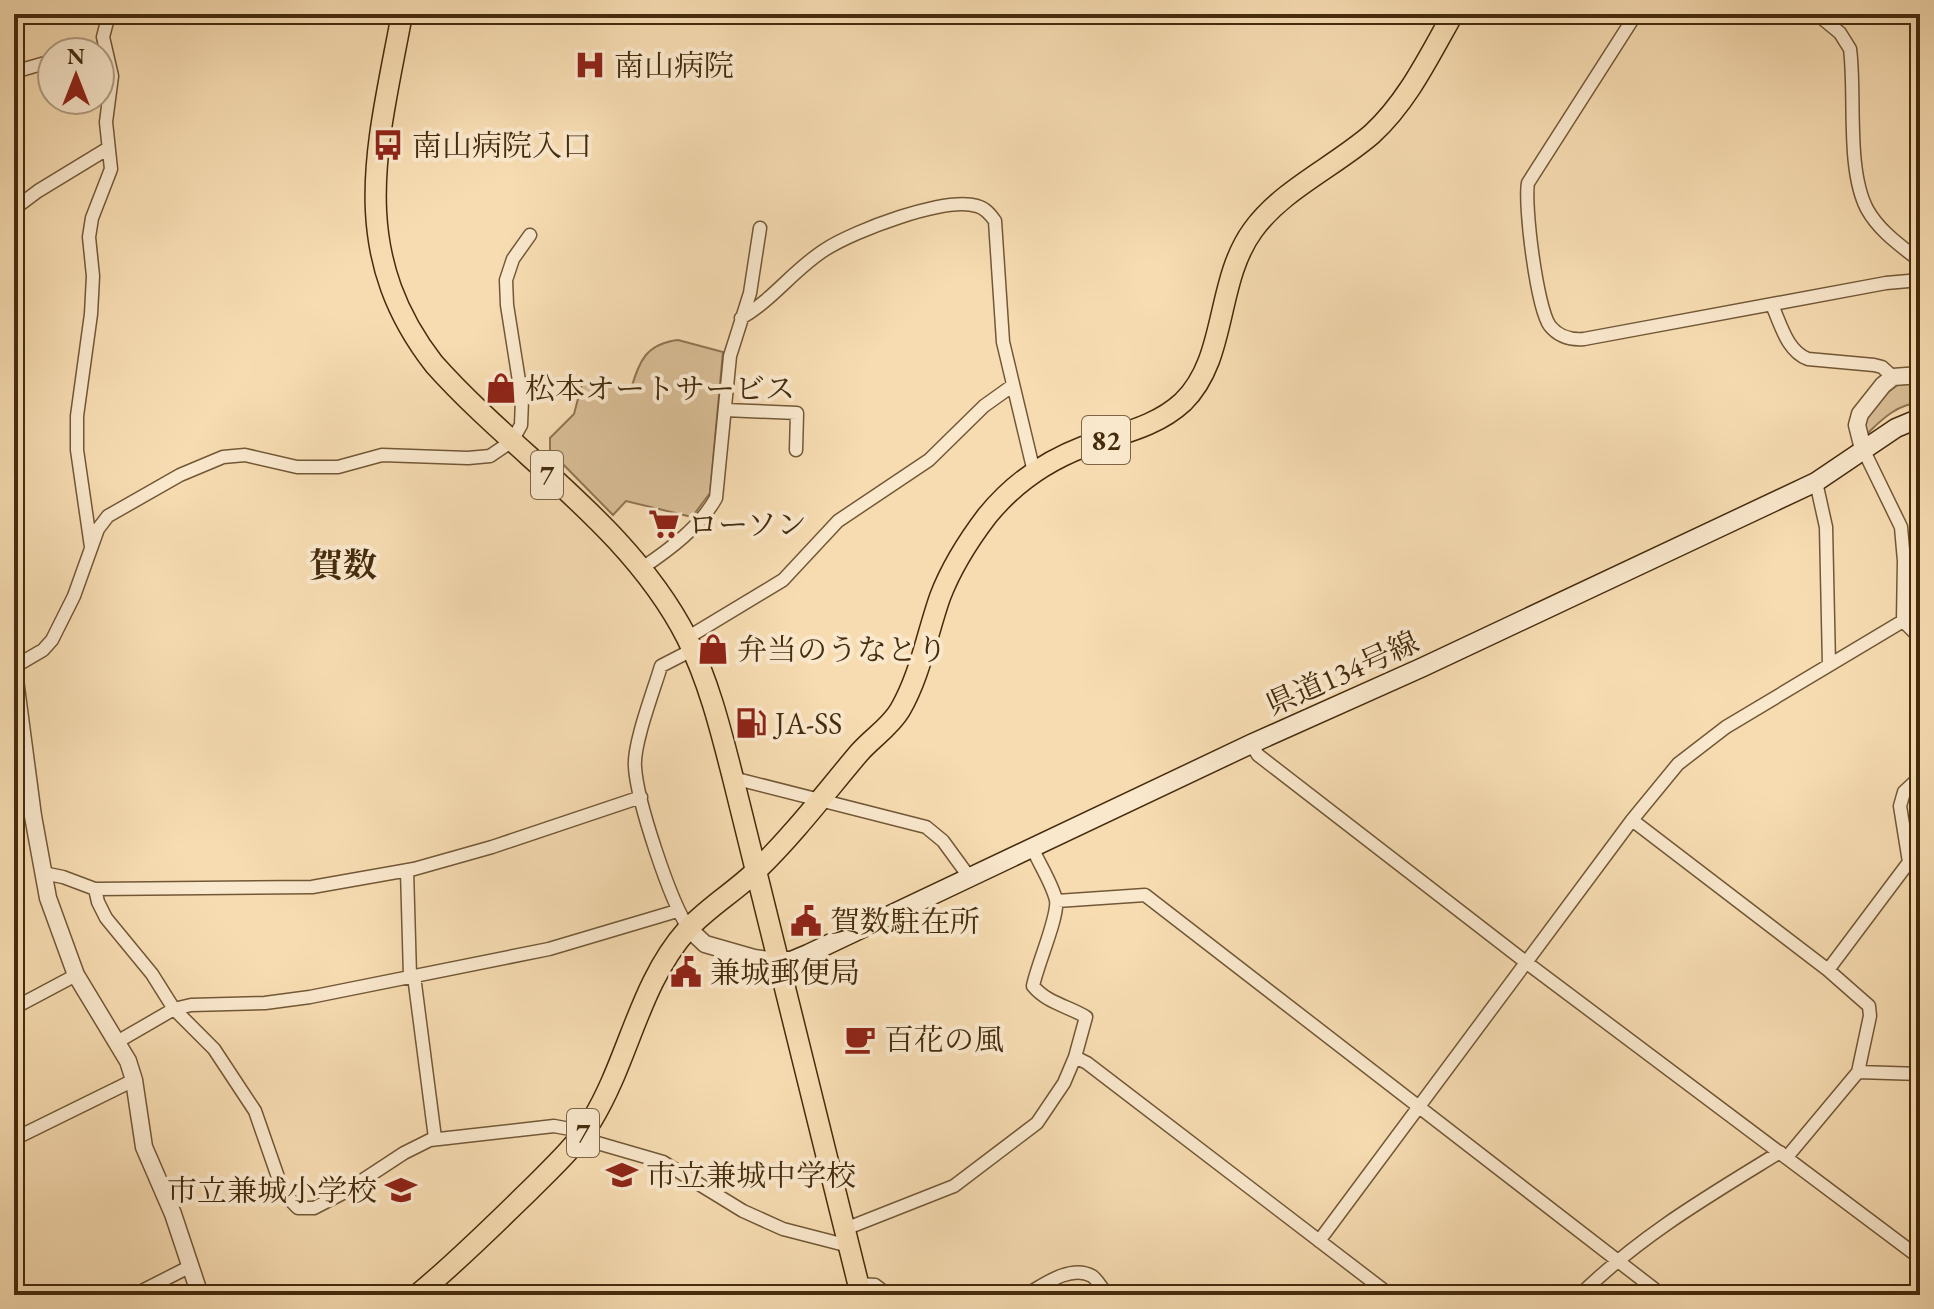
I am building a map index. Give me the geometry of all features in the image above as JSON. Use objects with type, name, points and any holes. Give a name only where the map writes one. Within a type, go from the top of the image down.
[{"type":"main road","name":"7","points":[[402,14],[374,177],[376,227],[383,262],[398,306],[424,351],[445,377],[642,568],[689,644],[710,698],[733,778],[859,1289]]},
{"type":"main road","name":"82","points":[[756,871],[901,709],[953,567],[995,507],[1034,472],[1083,447],[1146,426],[1185,400],[1203,374],[1211,355],[1233,265],[1252,231],[1277,205],[1354,148],[1388,117],[1412,85],[1453,14]]},
{"type":"main road","name":"県道134号線","points":[[777,961],[791,961],[808,954],[1816,482],[1896,428],[1920,418]]},
{"type":"main road","name":"7","points":[[417,1295],[493,1226],[581,1136],[610,1086],[662,961],[689,929],[756,871]]},
{"type":"street","points":[[103,36],[109,14]]},
{"type":"street","points":[[1636,14],[1528,183],[1528,220],[1547,321],[1558,334],[1566,338],[1584,339],[1886,283],[1920,280]]},
{"type":"street","points":[[1817,14],[1840,33],[1850,49],[1856,168],[1866,208],[1884,231],[1920,261]]},
{"type":"street","points":[[14,72],[36,66]]},
{"type":"street","points":[[91,550],[77,450],[77,416],[91,314],[93,276],[89,237],[92,218],[111,169],[107,149],[107,116]]},
{"type":"street","points":[[14,209],[107,149]]},
{"type":"street","points":[[741,318],[762,306],[797,271],[841,240],[949,204],[977,206],[989,212],[995,221],[1001,321],[1012,386],[1034,472]]},
{"type":"street","points":[[642,568],[682,537],[710,509],[718,488],[730,356],[754,274],[760,228]]},
{"type":"street","points":[[200,1295],[173,1214],[144,1147],[134,1080],[117,1042],[76,975],[48,898],[14,670],[52,640],[74,596],[98,529],[108,516],[180,475],[223,457],[245,455],[297,467],[338,467],[382,455],[490,456],[512,441],[521,425],[522,400],[506,280],[513,259],[530,235]]},
{"type":"street","points":[[1772,305],[1792,348],[1801,356],[1874,365],[1882,367],[1893,377]]},
{"type":"street","points":[[1920,375],[1893,377],[1860,414],[1857,425],[1863,449],[1901,527],[1903,621],[1920,638]]},
{"type":"street","points":[[777,961],[705,944],[689,929],[677,911],[634,765],[661,666],[783,580],[838,521],[929,460],[984,406],[1012,386]]},
{"type":"street","points":[[725,410],[797,413],[796,450]]},
{"type":"street","points":[[1816,482],[1826,527],[1829,665]]},
{"type":"street","points":[[1319,1241],[1632,820],[1678,764],[1726,727],[1903,621]]},
{"type":"street","points":[[1251,744],[1258,755],[1527,963],[1920,1258]]},
{"type":"street","points":[[1828,970],[1914,860],[1900,806],[1904,792],[1920,777]]},
{"type":"street","points":[[733,778],[926,827],[943,841],[970,878]]},
{"type":"street","points":[[43,873],[95,889],[312,887],[407,870],[492,847],[641,797]]},
{"type":"street","points":[[1580,1295],[1616,1259],[1647,1236],[1783,1155],[1858,1072],[1870,1016],[1869,1006],[1828,970],[1632,820]]},
{"type":"street","points":[[95,889],[106,918],[152,974],[174,1009],[214,1049],[255,1111],[279,1180],[298,1208],[314,1208],[404,1153],[435,1138],[554,1126],[663,1162],[743,1211],[783,1229],[847,1238],[954,1186],[1037,1123],[1064,1083],[1086,1017],[1047,1000],[1033,986],[1036,967],[1054,921],[1057,901],[1032,847]]},
{"type":"street","points":[[407,870],[412,976],[435,1138]]},
{"type":"street","points":[[1057,901],[1145,895],[1662,1295]]},
{"type":"street","points":[[117,1042],[174,1009],[191,1005],[295,999],[549,949],[677,911]]},
{"type":"street","points":[[14,1008],[76,975]]},
{"type":"street","points":[[1075,1057],[1087,1063],[1390,1295]]},
{"type":"street","points":[[1858,1072],[1920,1074]]},
{"type":"street","points":[[14,1139],[134,1080]]},
{"type":"street","points":[[134,1295],[191,1266]]},
{"type":"street","points":[[1026,1295],[1059,1277],[1081,1273],[1093,1276],[1109,1295]]},
{"type":"street","points":[[859,1289],[875,1285],[888,1295]]},
{"type":"shaded area","points":[[678,340],[723,352],[710,493],[692,517],[626,501],[613,515],[550,451],[550,438],[574,414],[583,380],[631,389],[641,362],[651,350]]},
{"type":"shaded area","points":[[1900,383],[1920,383],[1920,403],[1898,409],[1868,433],[1865,431],[1863,422],[1879,399]]},
{"type":"place","name":"南山病院","points":[[590,65]]},
{"type":"place","name":"南山病院入口","points":[[388,145]]},
{"type":"place","name":"松本オートサービス","points":[[501,388]]},
{"type":"place","name":"ローソン","points":[[664,524]]},
{"type":"place","name":"弁当のうなとり","points":[[713,649]]},
{"type":"place","name":"JA-SS","points":[[751,723]]},
{"type":"place","name":"賀数駐在所","points":[[806,921]]},
{"type":"place","name":"兼城郵便局","points":[[686,972]]},
{"type":"place","name":"百花の風","points":[[860,1039]]},
{"type":"place","name":"市立兼城中学校","points":[[622,1175]]},
{"type":"place","name":"市立兼城小学校","points":[[401,1190]]},
{"type":"district","name":"賀数","points":[[343,565]]}]
